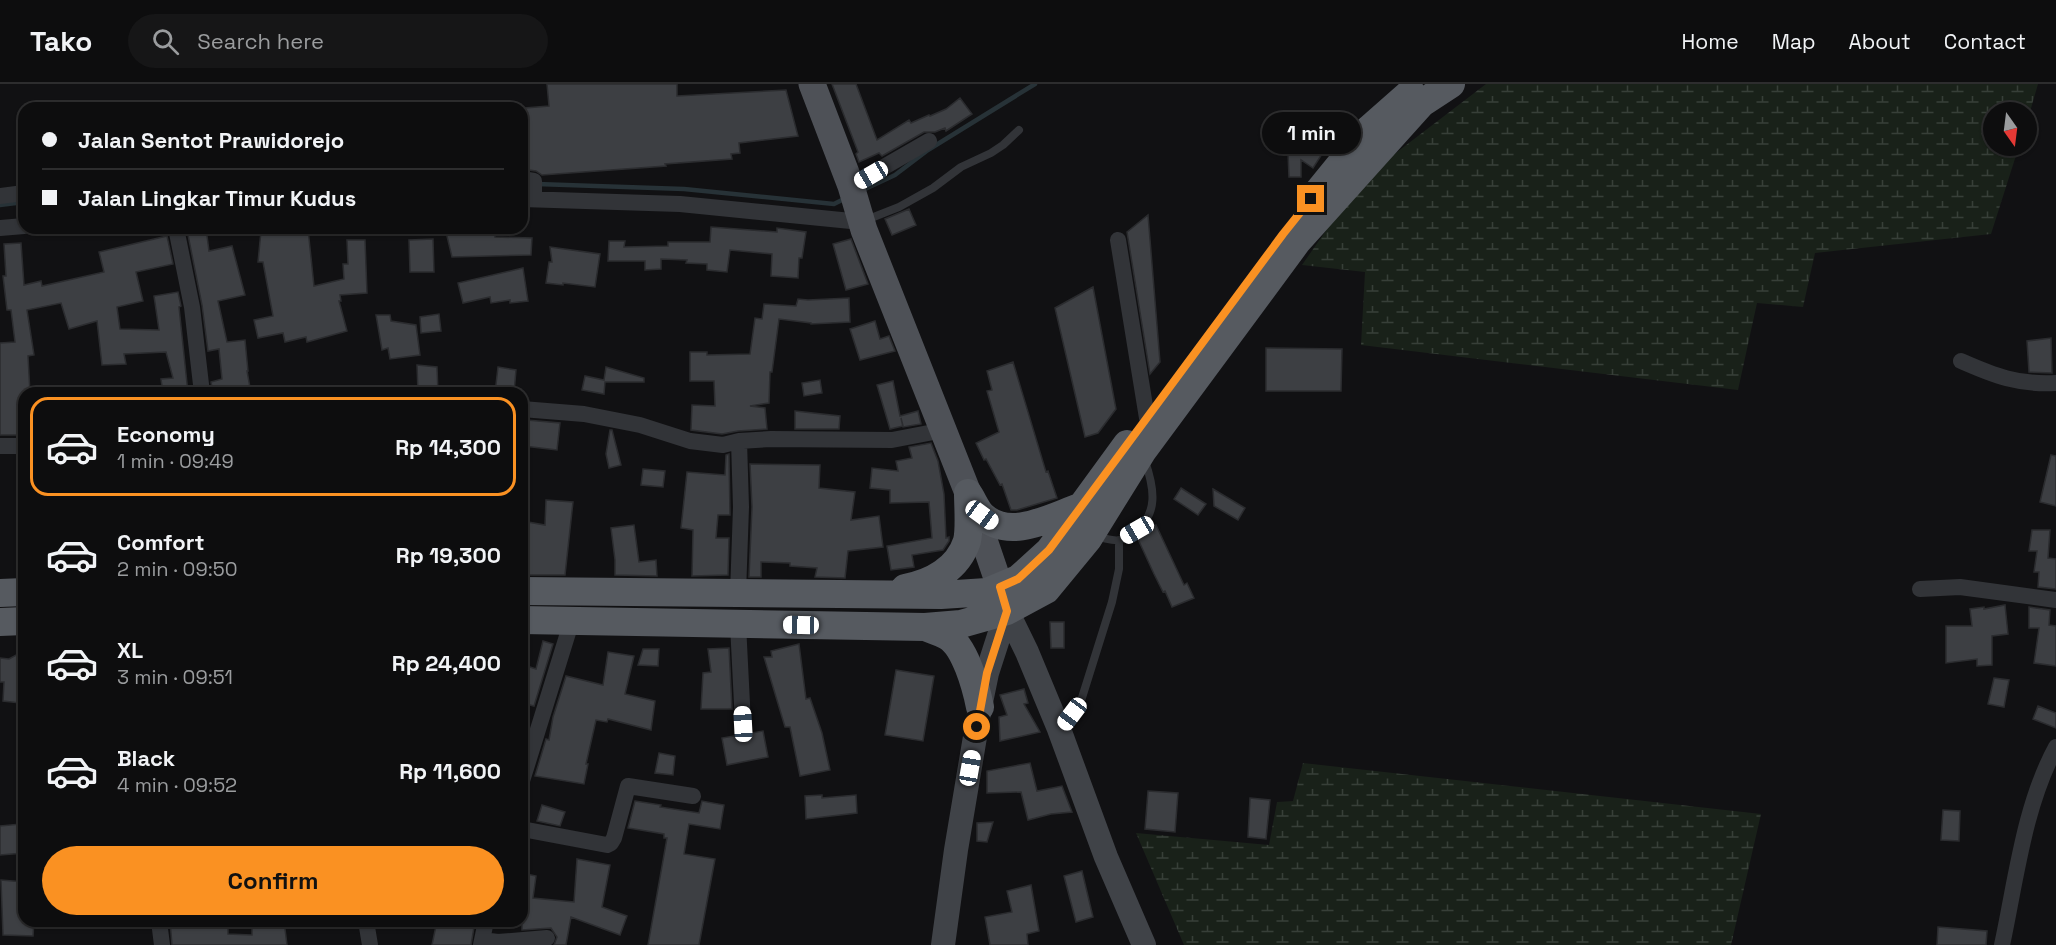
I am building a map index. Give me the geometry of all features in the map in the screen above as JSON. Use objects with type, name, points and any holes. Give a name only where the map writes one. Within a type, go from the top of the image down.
[{"type":"highway","points":[[1003,599],[1018,579],[1049,550],[1283,234],[1369,129],[1424,84]]},
{"type":"highway","points":[[528,620],[925,627],[961,624],[1003,599],[1046,590],[1088,539],[1142,452],[1298,243],[1422,104],[1450,84]]},
{"type":"highway","points":[[968,493],[982,515],[996,525],[1014,528],[1080,507]]},
{"type":"highway","points":[[864,595],[912,586],[938,578],[956,561],[967,540],[968,493]]},
{"type":"highway","points":[[528,591],[941,596],[987,592],[1003,599]]},
{"type":"highway","points":[[0,593],[18,592]]},
{"type":"highway","points":[[925,627],[949,636],[959,649],[976,687],[980,707]]},
{"type":"main road","points":[[812,84],[851,187],[860,218],[968,493],[1003,599],[1062,727],[1106,857],[1144,945]]},
{"type":"main road","points":[[943,945],[980,707],[1003,599]]},
{"type":"street","points":[[851,187],[929,141]]},
{"type":"street","points":[[530,191],[860,218]]},
{"type":"street","points":[[0,196],[18,194]]},
{"type":"street","points":[[0,228],[18,226]]},
{"type":"street","points":[[177,234],[192,308],[200,387]]},
{"type":"street","points":[[1118,240],[1147,418]]},
{"type":"street","points":[[1961,361],[2000,378],[2039,384],[2056,383]]},
{"type":"street","points":[[528,409],[584,414],[640,425],[690,441],[723,445],[739,441],[771,439],[892,440],[944,430]]},
{"type":"street","points":[[738,594],[741,507],[739,441]]},
{"type":"street","points":[[0,446],[18,446]]},
{"type":"street","points":[[1920,589],[1960,587],[2056,600]]},
{"type":"street","points":[[528,762],[572,620]]},
{"type":"street","points":[[738,624],[743,724]]},
{"type":"street","points":[[2002,945],[2027,824],[2047,764],[2056,747]]},
{"type":"street","points":[[528,830],[607,845],[614,838],[628,786],[693,796]]},
{"type":"street","points":[[160,927],[162,945]]},
{"type":"street","points":[[367,927],[370,945]]},
{"type":"street","points":[[485,927],[481,943],[547,938]]},
{"type":"lane","points":[[860,218],[905,204],[933,188],[960,167],[1003,145],[1019,130]]},
{"type":"lane","points":[[1088,539],[1098,536],[1119,540],[1137,530],[1151,513],[1153,491],[1142,452]]},
{"type":"lane","points":[[1062,727],[1080,704],[1112,602],[1119,568],[1119,540]]},
{"type":"green space","points":[[1486,84],[2038,84],[2033,102],[1983,102],[1983,156],[2016,156],[1991,234],[1815,253],[1803,307],[1757,303],[1738,390],[1361,345],[1365,272],[1302,265],[1348,199],[1384,162]]},
{"type":"green space","points":[[1303,763],[1761,814],[1731,945],[1184,945],[1136,833],[1269,845],[1277,802],[1293,801]]},
{"type":"building","points":[[547,84],[677,84],[677,96],[786,90],[798,136],[739,143],[740,153],[731,154],[732,159],[542,175],[529,170],[528,108],[549,106]]},
{"type":"building","points":[[832,84],[856,84],[877,140],[909,120],[911,123],[946,109],[960,98],[972,114],[946,131],[945,128],[935,132],[924,132],[882,156],[879,153],[859,162],[856,154],[858,152]]},
{"type":"building","points":[[1285,151],[1324,151],[1313,168],[1301,160],[1301,177],[1289,177],[1288,153]]},
{"type":"building","points":[[909,209],[916,225],[892,235],[885,219]]},
{"type":"building","points":[[1148,215],[1160,362],[1150,374],[1127,232]]},
{"type":"building","points":[[711,227],[777,232],[777,228],[806,232],[802,258],[799,258],[798,278],[771,276],[772,254],[730,250],[727,272],[707,270],[707,264],[686,263],[687,260],[661,259],[661,269],[645,270],[645,261],[608,261],[609,241],[625,241],[624,247],[668,246],[668,242],[710,242]]},
{"type":"building","points":[[188,234],[207,234],[209,251],[232,246],[245,295],[218,301],[227,342],[245,340],[250,387],[212,387],[211,382],[222,379],[219,349],[208,351],[202,305]]},
{"type":"building","points":[[261,234],[309,234],[314,286],[344,279],[343,264],[348,264],[347,240],[365,240],[367,293],[340,295],[341,301],[339,301],[347,331],[307,342],[306,337],[285,342],[283,333],[258,338],[254,320],[273,316],[263,262],[258,262]]},
{"type":"building","points":[[446,234],[495,234],[495,237],[532,238],[531,255],[452,257]]},
{"type":"building","points":[[167,236],[173,264],[136,272],[143,301],[117,307],[120,329],[159,330],[154,296],[178,292],[187,387],[162,387],[161,379],[173,378],[166,352],[124,354],[126,364],[102,365],[97,321],[69,329],[61,303],[27,310],[34,355],[28,356],[30,387],[18,387],[18,435],[0,435],[0,343],[15,342],[11,310],[7,310],[3,276],[6,276],[4,244],[21,243],[24,285],[41,281],[42,286],[104,272],[99,252]]},
{"type":"building","points":[[433,239],[434,272],[410,272],[409,240]]},
{"type":"building","points":[[851,239],[868,284],[846,290],[833,244]]},
{"type":"building","points":[[550,247],[600,254],[595,287],[546,283],[549,262],[552,262]]},
{"type":"building","points":[[523,268],[528,301],[510,303],[510,300],[491,303],[490,297],[463,303],[458,283]]},
{"type":"building","points":[[1093,287],[1116,409],[1098,433],[1085,437],[1055,308]]},
{"type":"building","points":[[849,298],[850,322],[811,324],[779,319],[772,372],[770,372],[769,403],[750,406],[765,408],[767,429],[722,434],[691,430],[692,405],[715,406],[714,381],[690,381],[690,352],[707,352],[707,355],[750,354],[755,318],[762,319],[764,304],[796,306],[798,299]]},
{"type":"building","points":[[439,314],[441,331],[421,333],[420,317]]},
{"type":"building","points":[[376,315],[390,315],[391,321],[416,325],[420,355],[390,359],[388,348],[382,350]]},
{"type":"building","points":[[875,321],[880,339],[889,336],[895,351],[860,360],[850,329]]},
{"type":"building","points":[[2051,338],[2052,373],[2029,372],[2027,341]]},
{"type":"building","points":[[1266,348],[1342,349],[1341,391],[1266,391]]},
{"type":"building","points":[[1013,362],[1046,472],[1048,471],[1057,498],[1017,510],[1011,510],[1002,484],[1000,485],[986,459],[984,460],[976,443],[999,432],[987,391],[992,390],[987,371]]},
{"type":"building","points":[[417,365],[437,367],[438,387],[418,387]]},
{"type":"building","points":[[498,367],[516,370],[515,387],[496,387]]},
{"type":"building","points":[[606,367],[644,378],[644,382],[605,382],[604,394],[582,390],[585,376],[604,380]]},
{"type":"building","points":[[820,380],[822,393],[804,396],[802,383]]},
{"type":"building","points":[[893,381],[900,416],[918,411],[921,424],[890,429],[877,385]]},
{"type":"building","points":[[795,411],[840,416],[839,429],[795,429]]},
{"type":"building","points":[[528,420],[560,423],[557,450],[528,446]]},
{"type":"building","points":[[610,430],[612,430],[621,465],[609,468],[606,454]]},
{"type":"building","points":[[931,443],[938,461],[944,494],[946,538],[949,537],[949,541],[943,550],[912,555],[914,567],[891,570],[887,546],[932,538],[929,502],[890,503],[890,490],[870,488],[872,468],[898,471],[896,461],[912,458],[909,447]]},
{"type":"building","points":[[729,454],[730,515],[718,515],[716,538],[729,538],[728,575],[692,576],[693,530],[681,528],[687,472],[725,475],[726,455]]},
{"type":"building","points":[[2051,455],[2056,456],[2056,506],[2040,502]]},
{"type":"building","points":[[750,464],[820,465],[819,488],[855,492],[851,520],[879,516],[883,547],[848,551],[845,578],[815,577],[817,568],[790,566],[790,563],[761,562],[761,577],[749,577],[752,507]]},
{"type":"building","points":[[643,469],[665,471],[663,487],[641,485]]},
{"type":"building","points":[[1181,488],[1206,504],[1198,515],[1174,499]]},
{"type":"building","points":[[1213,489],[1245,508],[1238,520],[1214,506]]},
{"type":"building","points":[[546,500],[573,502],[565,575],[528,575],[528,522],[545,525]]},
{"type":"building","points":[[634,525],[639,562],[656,560],[657,576],[615,575],[611,528]]},
{"type":"building","points":[[1156,525],[1184,585],[1187,583],[1194,598],[1172,607],[1137,537],[1147,528]]},
{"type":"building","points":[[2032,530],[2050,530],[2048,558],[2056,559],[2056,589],[2038,587],[2039,572],[2034,572],[2037,551],[2029,551]]},
{"type":"building","points":[[2005,605],[2008,634],[1992,636],[1992,665],[1977,666],[1977,659],[1946,663],[1946,626],[1972,626],[1970,609]]},
{"type":"building","points":[[2029,607],[2050,610],[2049,625],[2056,626],[2056,666],[2034,663],[2039,628],[2029,628]]},
{"type":"building","points":[[1050,622],[1064,622],[1064,648],[1051,648]]},
{"type":"building","points":[[543,641],[553,644],[534,706],[528,704],[528,666],[536,669]]},
{"type":"building","points":[[799,644],[806,699],[810,698],[822,733],[830,770],[800,776],[790,727],[785,727],[764,657],[772,657],[771,651]]},
{"type":"building","points":[[729,648],[732,709],[701,709],[703,673],[711,672],[708,649]]},
{"type":"building","points":[[643,649],[659,649],[658,666],[638,665]]},
{"type":"building","points":[[608,652],[634,656],[625,694],[655,701],[651,730],[608,719],[607,722],[596,720],[584,784],[535,776],[546,739],[549,740],[553,717],[566,676],[603,685]]},
{"type":"building","points":[[18,654],[18,703],[3,701],[4,682],[0,682],[0,658],[9,659]]},
{"type":"building","points":[[896,670],[934,676],[923,741],[885,735]]},
{"type":"building","points":[[1994,678],[2009,680],[2004,707],[1988,704]]},
{"type":"building","points":[[1024,689],[1028,703],[1024,704],[1040,732],[1000,741],[999,717],[1007,715],[1000,695]]},
{"type":"building","points":[[2038,706],[2056,713],[2056,728],[2033,719]]},
{"type":"building","points":[[763,731],[768,757],[727,765],[722,738]]},
{"type":"building","points":[[659,753],[675,756],[673,775],[655,773]]},
{"type":"building","points":[[1030,763],[1037,791],[1062,786],[1072,812],[1028,820],[1021,792],[987,793],[987,771]]},
{"type":"building","points":[[1148,791],[1178,793],[1175,832],[1145,829]]},
{"type":"building","points":[[822,795],[822,798],[856,795],[857,813],[806,819],[805,796]]},
{"type":"building","points":[[1250,798],[1270,800],[1266,839],[1248,837]]},
{"type":"building","points":[[635,801],[699,813],[702,801],[724,805],[720,829],[689,824],[684,854],[715,859],[699,945],[648,945],[667,838],[664,838],[664,834],[628,828]]},
{"type":"building","points":[[542,805],[565,812],[560,826],[537,821]]},
{"type":"building","points":[[1943,810],[1960,811],[1959,841],[1941,840]]},
{"type":"building","points":[[993,822],[987,842],[977,841],[977,823]]},
{"type":"building","points":[[18,824],[18,854],[0,855],[0,826]]},
{"type":"building","points":[[577,859],[610,865],[602,907],[627,916],[620,935],[571,917],[566,945],[554,945],[557,937],[551,928],[522,930],[522,927],[528,927],[528,874],[536,876],[533,898],[574,902]]},
{"type":"building","points":[[1082,871],[1093,917],[1076,922],[1064,876]]},
{"type":"building","points":[[1,880],[18,881],[18,927],[34,927],[33,936],[3,935]]},
{"type":"building","points":[[1031,885],[1039,931],[1027,934],[1028,945],[990,945],[985,917],[1012,912],[1007,891]]},
{"type":"building","points":[[170,927],[228,927],[228,934],[252,935],[252,927],[285,927],[287,945],[172,945]]},
{"type":"building","points":[[436,927],[474,927],[471,945],[432,945]]},
{"type":"building","points":[[1938,927],[1987,931],[1986,945],[1937,945]]},
{"type":"waterway","points":[[863,190],[895,175],[928,150],[1035,84]]},
{"type":"waterway","points":[[537,184],[684,189],[834,204],[844,199]]},
{"type":"waterway","points":[[0,205],[18,203]]},
{"type":"route","points":[[977,727],[987,673],[1007,611],[1000,587],[1018,579],[1049,550],[1311,199]]}]
